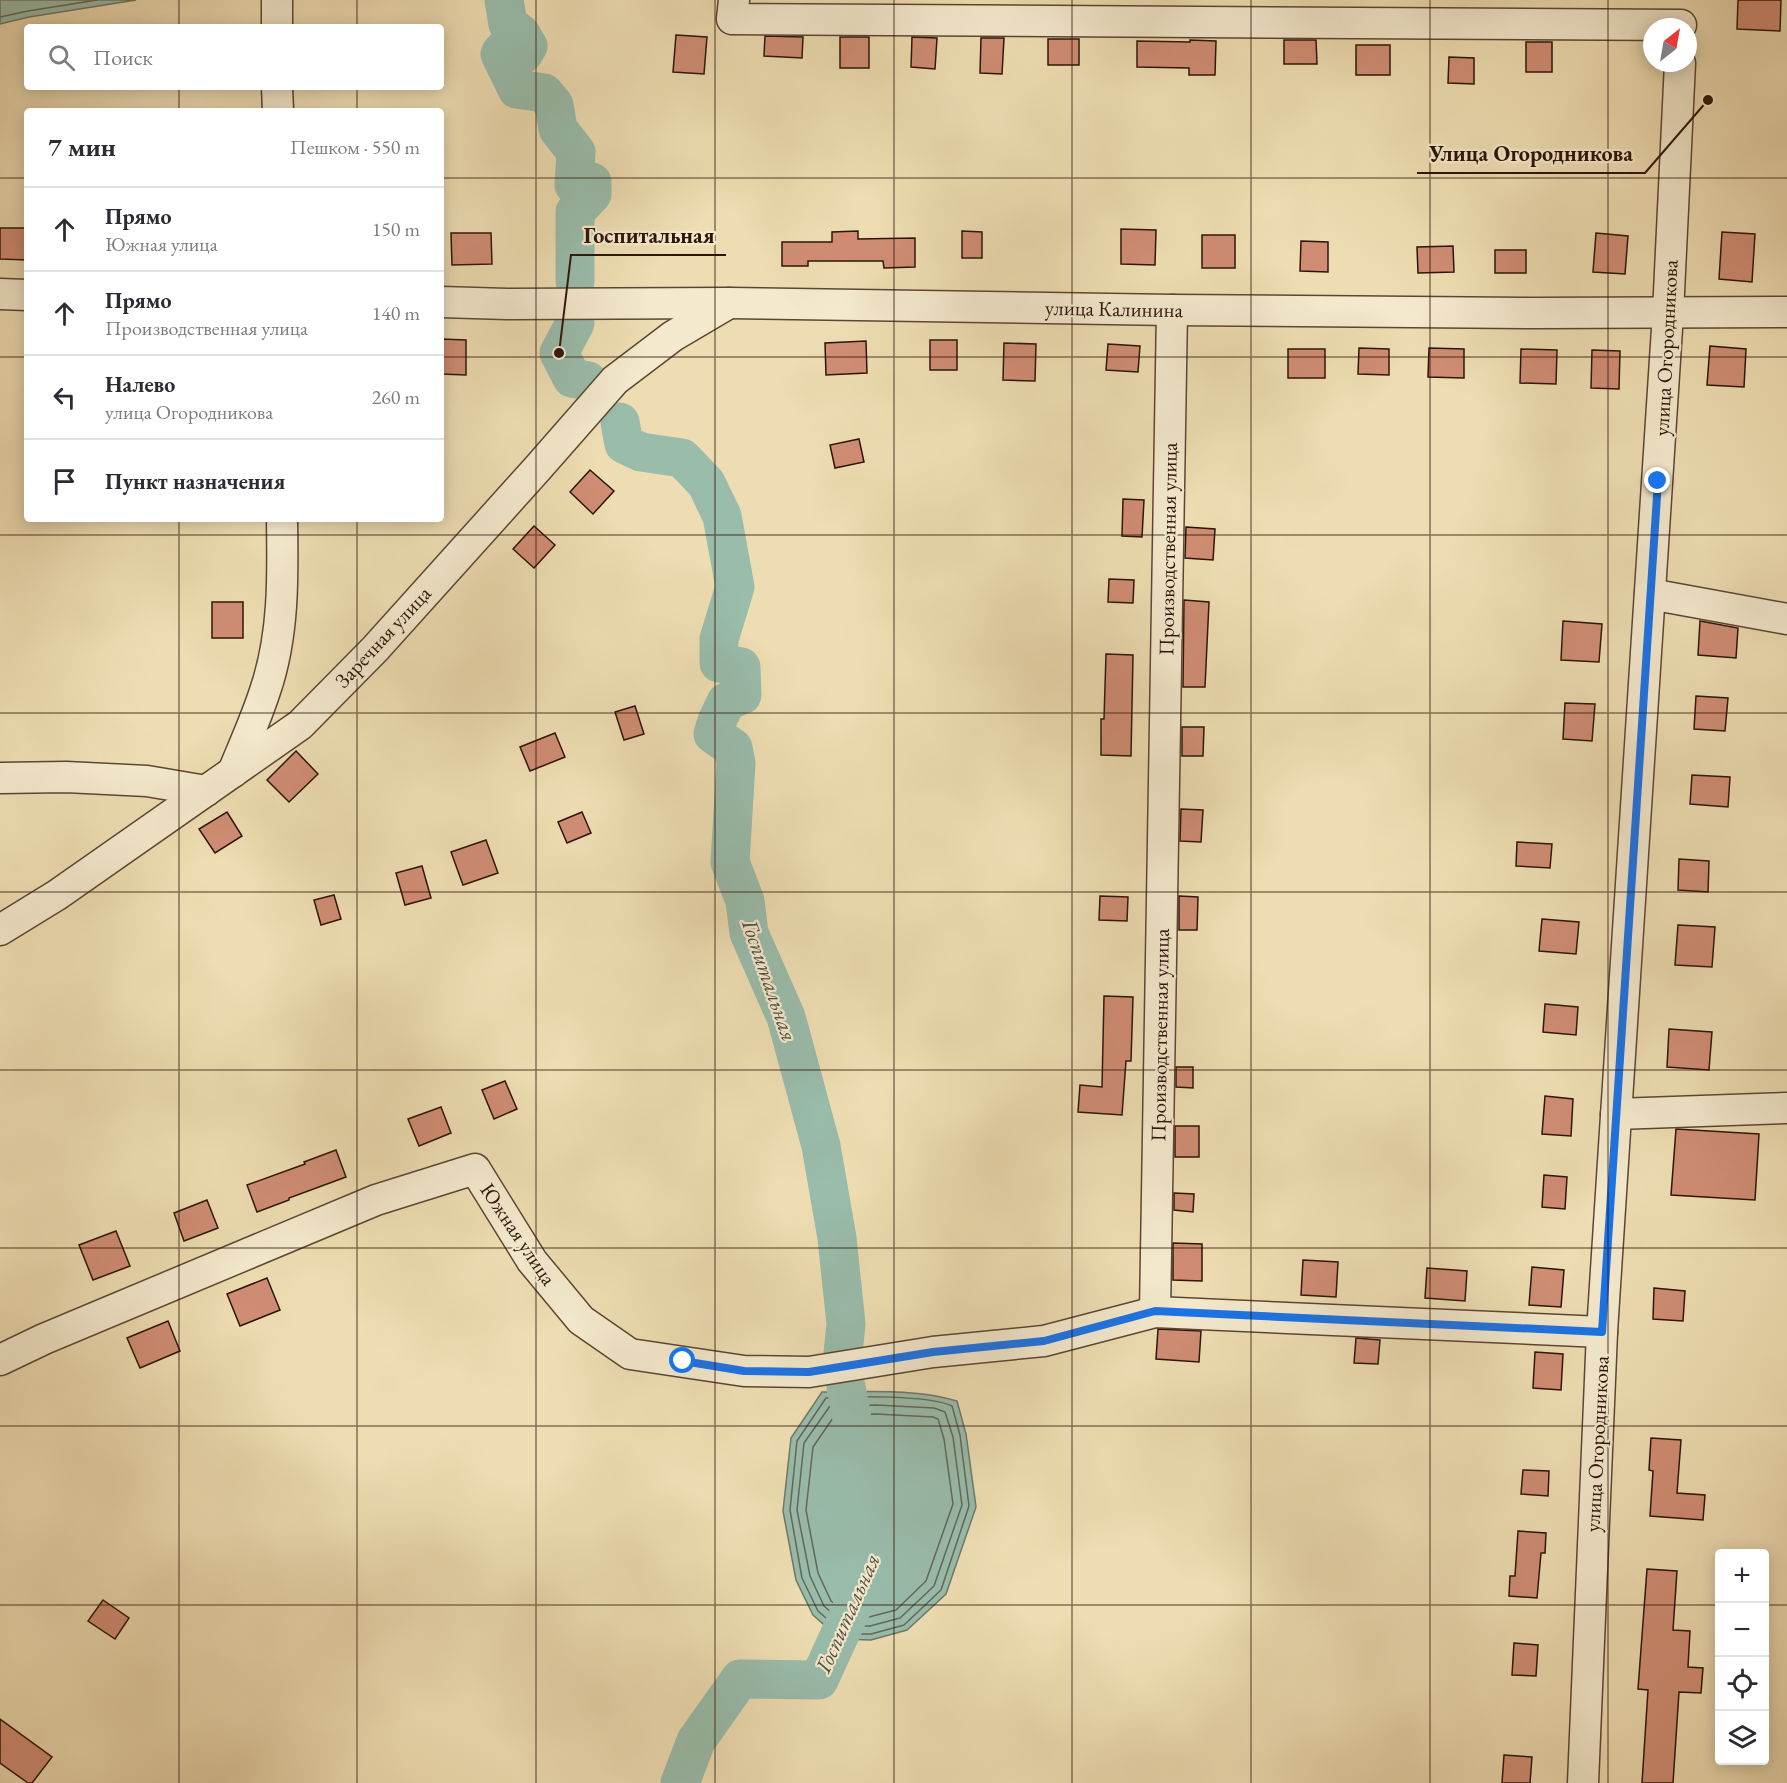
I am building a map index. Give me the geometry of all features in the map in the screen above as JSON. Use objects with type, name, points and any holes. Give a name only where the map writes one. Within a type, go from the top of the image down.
[{"type":"street","points":[[277,0],[277,24]]},
{"type":"street","points":[[733,10],[1681,17]]},
{"type":"street","name":"улица Огородникова","points":[[1582,1783],[1602,1332],[1668,313],[1680,72]]},
{"type":"street","points":[[278,90],[278,108]]},
{"type":"street","points":[[0,294],[24,295]]},
{"type":"street","name":"улица Калинина","points":[[444,302],[729,303],[1528,313],[1787,312]]},
{"type":"street","name":"Заречная улица","points":[[0,930],[57,895],[300,724],[367,657],[530,478],[615,380],[673,336],[729,303]]},
{"type":"street","name":"Производственная улица","points":[[1155,1311],[1172,310]]},
{"type":"street","points":[[233,772],[265,691],[277,644],[283,582],[282,522]]},
{"type":"street","points":[[1650,594],[1787,619]]},
{"type":"street","points":[[0,778],[66,777],[147,781],[206,791]]},
{"type":"street","points":[[1616,1114],[1787,1108]]},
{"type":"street","name":"Южная улица","points":[[0,1360],[44,1339],[376,1200],[475,1169],[532,1261],[581,1320],[630,1354],[744,1371],[809,1372],[933,1352],[1044,1341],[1155,1311]]},
{"type":"street","points":[[1155,1311],[1602,1332]]},
{"type":"water","points":[[0,0],[136,0],[29,17],[0,24]]},
{"type":"water","points":[[822,1392],[907,1392],[957,1401],[966,1434],[976,1507],[946,1594],[907,1630],[871,1640],[840,1639],[813,1615],[796,1580],[783,1511],[791,1438]]},
{"type":"building","points":[[1738,0],[1781,0],[1780,31],[1737,29]]},
{"type":"building","points":[[676,35],[707,37],[704,74],[673,72]]},
{"type":"building","points":[[765,36],[803,37],[802,58],[764,56]]},
{"type":"building","points":[[840,37],[869,37],[869,68],[840,68]]},
{"type":"building","points":[[912,37],[937,38],[935,69],[911,67]]},
{"type":"building","points":[[981,38],[1004,38],[1002,74],[980,73]]},
{"type":"building","points":[[1048,39],[1079,39],[1079,65],[1048,65]]},
{"type":"building","points":[[1190,40],[1216,41],[1215,75],[1189,75],[1189,68],[1137,67],[1137,41],[1190,42]]},
{"type":"building","points":[[1284,40],[1316,40],[1317,64],[1284,64]]},
{"type":"building","points":[[1526,42],[1552,42],[1552,72],[1526,72]]},
{"type":"building","points":[[1356,45],[1390,45],[1390,75],[1356,75]]},
{"type":"building","points":[[1449,57],[1474,58],[1474,84],[1448,83]]},
{"type":"building","points":[[0,228],[24,228],[24,260],[0,259]]},
{"type":"building","points":[[1121,229],[1156,230],[1155,265],[1121,264]]},
{"type":"building","points":[[858,231],[858,239],[915,238],[915,267],[884,268],[883,261],[808,261],[808,266],[782,266],[782,242],[832,242],[832,232]]},
{"type":"building","points":[[962,231],[982,232],[982,258],[962,258]]},
{"type":"building","points":[[1722,232],[1755,234],[1752,282],[1719,279]]},
{"type":"building","points":[[451,233],[491,233],[492,264],[452,265]]},
{"type":"building","points":[[1596,233],[1628,236],[1625,274],[1593,272]]},
{"type":"building","points":[[1202,235],[1235,235],[1235,268],[1202,268]]},
{"type":"building","points":[[1301,241],[1328,242],[1328,272],[1300,271]]},
{"type":"building","points":[[1453,246],[1454,272],[1418,273],[1417,247]]},
{"type":"building","points":[[1495,250],[1526,250],[1526,273],[1495,273]]},
{"type":"building","points":[[444,339],[466,340],[466,375],[444,374]]},
{"type":"building","points":[[930,340],[957,340],[957,370],[930,370]]},
{"type":"building","points":[[866,341],[867,373],[826,375],[825,343]]},
{"type":"building","points":[[1004,343],[1036,344],[1035,381],[1003,380]]},
{"type":"building","points":[[1108,344],[1140,346],[1138,372],[1106,370]]},
{"type":"building","points":[[1710,346],[1746,349],[1744,387],[1707,385]]},
{"type":"building","points":[[1359,348],[1389,349],[1389,375],[1358,374]]},
{"type":"building","points":[[1429,348],[1464,349],[1464,378],[1428,377]]},
{"type":"building","points":[[1288,349],[1325,349],[1325,378],[1288,378]]},
{"type":"building","points":[[1521,349],[1557,350],[1556,384],[1520,383]]},
{"type":"building","points":[[1592,350],[1620,351],[1619,389],[1591,388]]},
{"type":"building","points":[[859,439],[864,462],[835,468],[830,445]]},
{"type":"building","points":[[590,470],[614,491],[593,514],[570,492]]},
{"type":"building","points":[[1123,499],[1144,500],[1142,537],[1122,536]]},
{"type":"building","points":[[534,526],[555,545],[534,568],[513,549]]},
{"type":"building","points":[[1186,527],[1215,529],[1213,560],[1185,558]]},
{"type":"building","points":[[1109,579],[1134,580],[1133,603],[1108,602]]},
{"type":"building","points":[[1184,600],[1209,602],[1205,687],[1183,687]]},
{"type":"building","points":[[212,602],[243,602],[243,638],[212,638]]},
{"type":"building","points":[[1563,621],[1602,624],[1599,662],[1561,660]]},
{"type":"building","points":[[1700,621],[1738,628],[1736,658],[1698,655]]},
{"type":"building","points":[[1106,654],[1133,655],[1131,756],[1101,755]]},
{"type":"building","points":[[1696,696],[1728,698],[1725,731],[1694,729]]},
{"type":"building","points":[[1565,703],[1595,704],[1592,741],[1563,739]]},
{"type":"building","points":[[635,706],[644,734],[624,740],[615,712]]},
{"type":"building","points":[[1182,727],[1204,727],[1203,756],[1182,756]]},
{"type":"building","points":[[555,733],[565,757],[530,771],[520,747]]},
{"type":"building","points":[[296,751],[318,774],[289,802],[267,780]]},
{"type":"building","points":[[1692,775],[1730,777],[1728,807],[1690,804]]},
{"type":"building","points":[[1181,809],[1203,810],[1201,842],[1180,841]]},
{"type":"building","points":[[227,812],[242,836],[215,853],[199,829]]},
{"type":"building","points":[[582,812],[591,833],[567,843],[558,822]]},
{"type":"building","points":[[486,840],[498,873],[463,885],[451,852]]},
{"type":"building","points":[[1517,842],[1552,844],[1550,868],[1516,866]]},
{"type":"building","points":[[1679,859],[1709,861],[1708,892],[1678,890]]},
{"type":"building","points":[[422,866],[431,898],[405,905],[396,873]]},
{"type":"building","points":[[334,895],[341,919],[321,925],[314,900]]},
{"type":"building","points":[[1100,896],[1128,897],[1127,921],[1099,920]]},
{"type":"building","points":[[1179,896],[1198,897],[1197,930],[1179,930]]},
{"type":"building","points":[[1542,919],[1579,922],[1576,954],[1539,951]]},
{"type":"building","points":[[1678,925],[1715,927],[1712,967],[1675,965]]},
{"type":"building","points":[[1104,996],[1133,997],[1131,1061],[1126,1061],[1122,1115],[1078,1112],[1080,1085],[1102,1087]]},
{"type":"building","points":[[1545,1004],[1578,1007],[1576,1035],[1543,1032]]},
{"type":"building","points":[[1669,1029],[1712,1032],[1709,1070],[1667,1067]]},
{"type":"building","points":[[1176,1067],[1193,1067],[1193,1088],[1176,1087]]},
{"type":"building","points":[[505,1081],[517,1109],[494,1119],[482,1090]]},
{"type":"building","points":[[1545,1096],[1573,1099],[1571,1136],[1542,1134]]},
{"type":"building","points":[[441,1107],[451,1133],[419,1146],[408,1119]]},
{"type":"building","points":[[1175,1126],[1199,1126],[1199,1157],[1175,1157]]},
{"type":"building","points":[[1676,1129],[1759,1134],[1755,1200],[1671,1195]]},
{"type":"building","points":[[336,1150],[346,1177],[257,1212],[247,1185]]},
{"type":"building","points":[[1544,1175],[1567,1177],[1565,1209],[1542,1207]]},
{"type":"building","points":[[1174,1193],[1194,1194],[1193,1212],[1174,1210]]},
{"type":"building","points":[[207,1200],[218,1228],[184,1241],[174,1213]]},
{"type":"building","points":[[116,1231],[130,1266],[93,1280],[79,1245]]},
{"type":"building","points":[[1173,1243],[1202,1244],[1202,1281],[1173,1280]]},
{"type":"building","points":[[1303,1260],[1338,1262],[1336,1297],[1301,1295]]},
{"type":"building","points":[[1532,1267],[1564,1270],[1561,1307],[1529,1305]]},
{"type":"building","points":[[1427,1268],[1467,1271],[1465,1301],[1425,1298]]},
{"type":"building","points":[[267,1278],[280,1310],[240,1326],[227,1294]]},
{"type":"building","points":[[1654,1288],[1685,1291],[1683,1321],[1653,1319]]},
{"type":"building","points":[[168,1321],[180,1351],[140,1368],[127,1338]]},
{"type":"building","points":[[1158,1329],[1201,1331],[1199,1362],[1156,1359]]},
{"type":"building","points":[[1356,1338],[1380,1340],[1378,1364],[1354,1363]]},
{"type":"building","points":[[1535,1352],[1563,1354],[1561,1390],[1533,1388]]},
{"type":"building","points":[[1651,1438],[1681,1440],[1677,1493],[1705,1495],[1703,1520],[1650,1516],[1653,1471],[1649,1470]]},
{"type":"building","points":[[1523,1470],[1549,1471],[1548,1496],[1521,1494]]},
{"type":"building","points":[[1518,1531],[1546,1533],[1545,1553],[1541,1553],[1537,1598],[1509,1596],[1510,1576],[1515,1576]]},
{"type":"building","points":[[1647,1569],[1677,1571],[1673,1630],[1690,1631],[1688,1667],[1703,1668],[1701,1693],[1679,1692],[1673,1783],[1642,1783],[1648,1690],[1638,1689]]},
{"type":"building","points":[[103,1600],[129,1618],[115,1639],[88,1621]]},
{"type":"building","points":[[1514,1643],[1538,1645],[1536,1676],[1512,1675]]},
{"type":"building","points":[[0,1719],[52,1757],[32,1783],[28,1783],[0,1763]]},
{"type":"building","points":[[1504,1755],[1532,1757],[1530,1783],[1502,1783]]},
{"type":"waterway","name":"Госпитальная","points":[[504,0],[508,24],[521,34],[528,46],[523,54],[504,49],[500,54],[517,89],[544,93],[554,105],[558,129],[576,152],[574,185],[592,182],[592,194],[575,212],[575,281]]},
{"type":"waterway","name":"Госпитальная","points":[[575,323],[559,353],[572,378],[588,381]]},
{"type":"waterway","name":"Госпитальная","points":[[620,422],[624,444],[641,452],[682,458],[706,483],[722,516],[735,587],[719,639],[719,663],[741,667],[742,695],[726,702],[713,734],[733,748],[736,763],[730,862],[745,901],[749,933],[786,1017],[821,1146],[837,1238],[846,1324],[843,1353]]},
{"type":"waterway","name":"Госпитальная","points":[[846,1387],[857,1445]]},
{"type":"waterway","name":"Госпитальная","points":[[680,1783],[696,1741],[740,1679],[819,1680],[861,1588]]},
{"type":"place","name":"Улица Огородникова","points":[[1708,100]]},
{"type":"place","name":"Госпитальная","points":[[559,353]]},
{"type":"route","points":[[683,1361],[744,1371],[809,1372],[933,1352],[1044,1341],[1155,1311],[1602,1332],[1658,481]]}]
